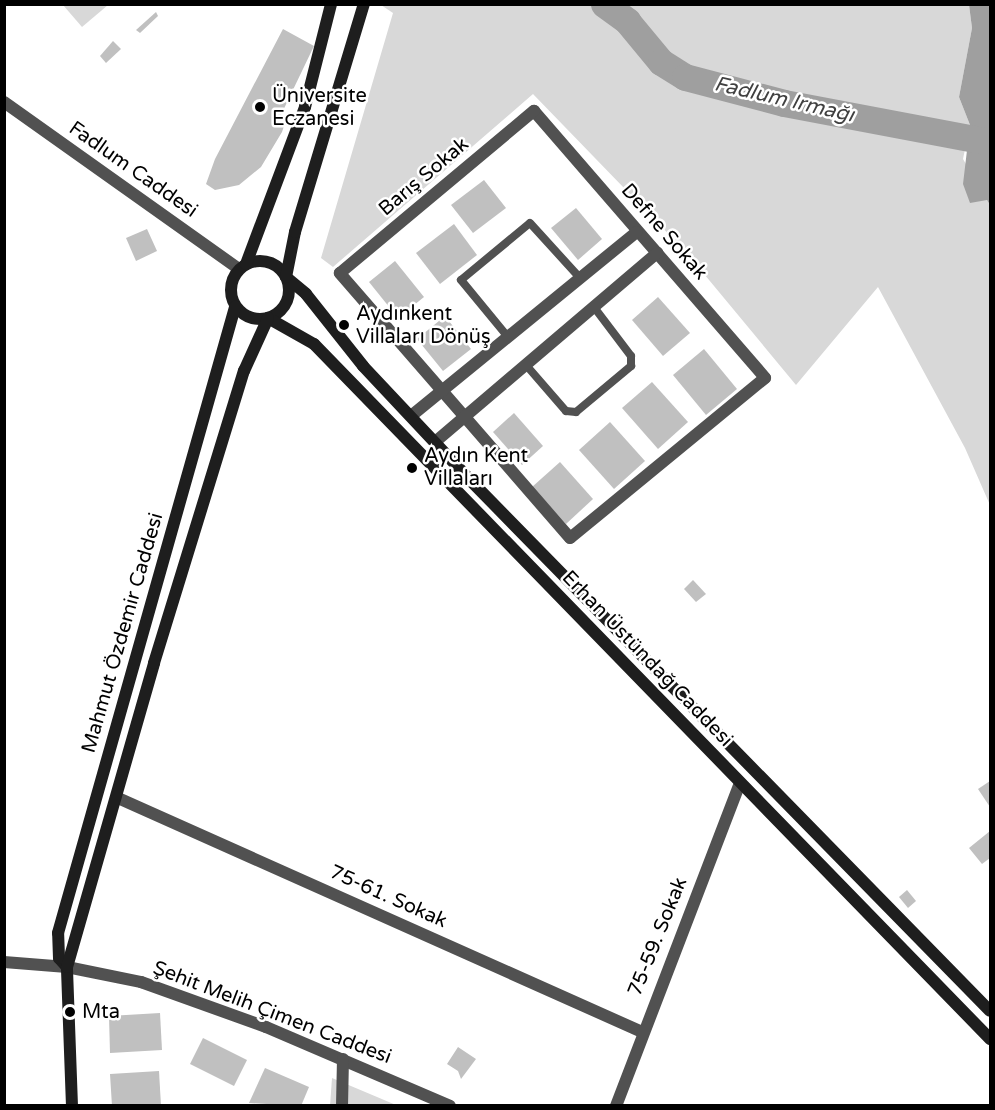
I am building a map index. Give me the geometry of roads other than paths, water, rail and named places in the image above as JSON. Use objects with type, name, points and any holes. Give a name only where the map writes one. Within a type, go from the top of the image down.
[{"type":"street","points":[[331,4],[305,107],[243,267],[230,288],[235,307],[252,319],[268,318],[286,303],[286,277],[295,232],[363,7]]},
{"type":"street","name":"Fadlum Caddesi","points":[[4,102],[243,267]]},
{"type":"street","name":"Defne Sokak","points":[[465,417],[570,538],[765,378],[534,111]]},
{"type":"street","name":"Barış Sokak","points":[[443,390],[340,273],[534,111]]},
{"type":"street","points":[[411,416],[637,232]]},
{"type":"street","points":[[435,442],[657,253]]},
{"type":"street","points":[[243,267],[265,261],[286,277]]},
{"type":"street","name":"Erhan Üstündağ Caddesi","points":[[286,277],[306,294],[337,336],[435,442],[990,1011]]},
{"type":"street","name":"Mahmut Özdemir Caddesi","points":[[68,968],[59,958],[58,933],[235,307]]},
{"type":"street","name":"Erhan Üstündağ Caddesi","points":[[268,318],[314,344],[740,783],[836,877],[990,1039]]},
{"type":"street","name":"Mahmut Özdemir Caddesi","points":[[72,1106],[68,968],[118,798],[154,663],[244,371],[268,318]]},
{"type":"street","points":[[443,390],[465,417]]},
{"type":"street","name":"75-59. Sokak","points":[[616,1106],[642,1032],[740,783]]},
{"type":"street","name":"75-61. Sokak","points":[[118,798],[642,1032]]},
{"type":"street","name":"Şehit Melih Çimen Caddesi","points":[[4,963],[68,968],[141,982],[342,1059],[450,1106]]},
{"type":"street","points":[[342,1059],[342,1106]]},
{"type":"lane","points":[[508,337],[461,280],[530,223],[580,278]]},
{"type":"lane","points":[[526,365],[566,411],[576,412],[631,366],[632,356],[594,307]]},
{"type":"waterway","name":"Fadlum Irmağı","points":[[604,4],[627,21],[661,62],[685,77],[784,103],[990,142]]},
{"type":"place","name":"Üniversite Eczanesi","points":[[260,107]]},
{"type":"place","name":"Aydınkent Villaları Dönüş","points":[[344,325]]},
{"type":"place","name":"Aydın Kent Villaları","points":[[412,468]]},
{"type":"place","name":"Mta","points":[[70,1012]]}]
